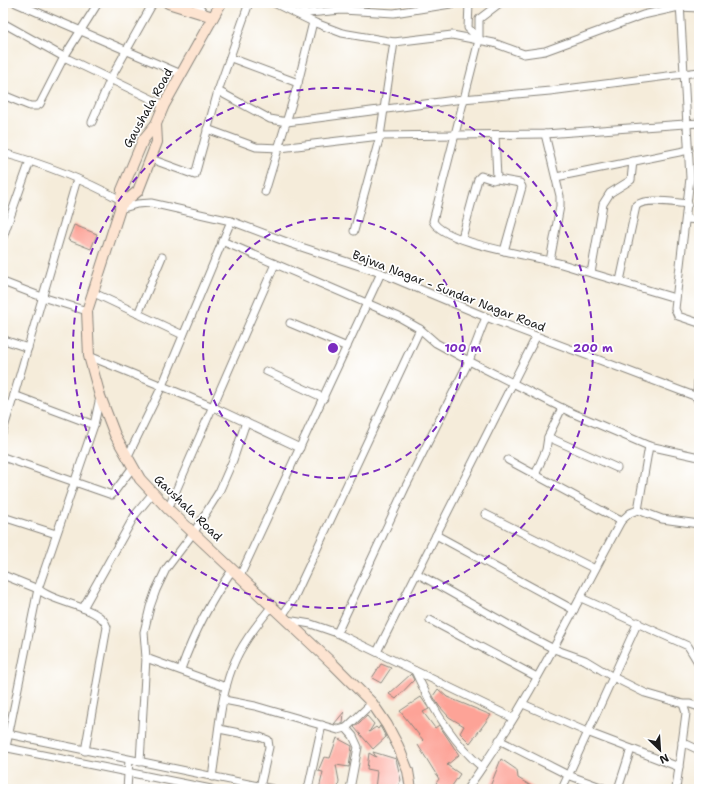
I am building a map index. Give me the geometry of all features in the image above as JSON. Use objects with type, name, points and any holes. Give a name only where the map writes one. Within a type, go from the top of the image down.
[{"type":"street","points":[[16,3],[181,74]]},
{"type":"street","points":[[3,95],[30,106],[37,106],[64,57],[98,3]]},
{"type":"street","points":[[92,122],[111,78],[154,3]]},
{"type":"street","points":[[168,3],[210,16]]},
{"type":"street","points":[[196,3],[210,16]]},
{"type":"street","name":"Gaushala Road","points":[[221,3],[210,16],[164,105],[156,124],[143,140],[121,201],[94,293],[87,311],[89,356],[100,396],[115,435],[140,479],[168,509],[285,618],[372,703],[387,725],[398,746],[408,771],[412,789]]},
{"type":"street","points":[[150,158],[195,175],[218,91],[231,58],[249,3]]},
{"type":"street","points":[[274,3],[313,22],[342,33],[394,42],[452,35],[494,43],[524,54],[534,54],[643,15],[680,5],[699,8]]},
{"type":"street","points":[[297,14],[342,10],[394,12],[457,3]]},
{"type":"street","points":[[469,3],[468,28],[479,40]]},
{"type":"street","points":[[500,3],[480,19],[479,40],[433,221],[438,228],[481,246],[550,260],[675,298]]},
{"type":"street","points":[[680,5],[690,178],[688,204],[675,298],[675,309],[678,316],[699,323]]},
{"type":"street","points":[[265,192],[280,148],[313,22]]},
{"type":"street","points":[[3,23],[64,57],[111,78],[164,105]]},
{"type":"street","points":[[354,231],[380,136],[394,42]]},
{"type":"street","points":[[231,58],[298,83]]},
{"type":"street","points":[[218,91],[270,119],[287,122],[463,99],[550,91],[699,72]]},
{"type":"street","points":[[207,129],[256,147],[280,148],[380,136],[545,134],[699,123]]},
{"type":"street","points":[[3,153],[30,161],[77,179],[121,201],[138,191],[157,142],[156,124]]},
{"type":"street","points":[[545,134],[560,196],[560,206],[550,260]]},
{"type":"street","points":[[495,135],[497,179]]},
{"type":"street","points":[[556,177],[689,150]]},
{"type":"street","points":[[3,237],[30,161]]},
{"type":"street","points":[[591,273],[603,204],[610,193],[631,180],[633,162]]},
{"type":"street","points":[[462,238],[478,179],[484,176],[493,180],[497,179],[520,183],[522,186],[504,251]]},
{"type":"street","points":[[3,432],[77,179]]},
{"type":"street","name":"Bajwa Nagar - Sundar Nagar Road","points":[[121,201],[137,204],[151,203],[231,221],[292,244],[381,273],[486,318],[697,397]]},
{"type":"street","points":[[620,281],[636,206],[639,203],[647,201],[688,204]]},
{"type":"street","points":[[686,219],[699,220]]},
{"type":"street","points":[[3,457],[74,483],[113,495],[130,462],[231,221]]},
{"type":"street","points":[[222,241],[399,317],[420,329],[436,343],[562,408],[649,446],[699,457]]},
{"type":"street","points":[[138,314],[162,257]]},
{"type":"street","points":[[168,509],[275,264]]},
{"type":"street","points":[[180,669],[207,607],[236,572],[300,448],[381,273]]},
{"type":"street","points":[[3,282],[42,297],[87,311]]},
{"type":"street","points":[[94,293],[183,335]]},
{"type":"street","points":[[337,633],[405,488],[469,361],[486,318]]},
{"type":"street","points":[[290,324],[346,347]]},
{"type":"street","points":[[420,329],[285,618],[311,624],[337,633],[512,718]]},
{"type":"street","points":[[377,652],[418,574],[436,535],[536,337]]},
{"type":"street","points":[[3,338],[7,341],[28,348]]},
{"type":"street","points":[[89,356],[246,422],[300,448]]},
{"type":"street","points":[[699,360],[697,397],[699,405]]},
{"type":"street","points":[[266,371],[324,398]]},
{"type":"street","points":[[14,395],[94,425]]},
{"type":"street","points":[[100,396],[94,425],[38,589],[5,734],[4,747],[211,789]]},
{"type":"street","points":[[535,475],[546,450],[548,437],[562,408]]},
{"type":"street","points":[[140,762],[146,658],[145,624],[156,590],[173,559],[194,532],[219,492],[233,460],[246,422]]},
{"type":"street","points":[[548,437],[618,468]]},
{"type":"street","points":[[638,510],[649,446]]},
{"type":"street","points":[[508,460],[621,521]]},
{"type":"street","points":[[83,608],[136,515],[144,502],[153,493]]},
{"type":"street","points":[[467,789],[500,740],[512,718],[523,704],[582,598],[595,569],[621,521],[630,513],[638,510],[662,519],[699,524]]},
{"type":"street","points":[[485,514],[595,569]]},
{"type":"street","points":[[3,517],[56,534]]},
{"type":"street","points":[[436,535],[574,610]]},
{"type":"street","points":[[418,574],[522,633],[554,649],[585,660],[613,677],[646,693],[699,707]]},
{"type":"street","points":[[3,576],[38,589],[52,598],[98,614],[105,620],[107,627],[85,751]]},
{"type":"street","points":[[582,598],[638,622],[688,646],[699,664]]},
{"type":"street","points":[[212,777],[226,687],[241,648],[272,606]]},
{"type":"street","points":[[430,620],[537,677]]},
{"type":"street","points":[[562,789],[638,622]]},
{"type":"street","points":[[146,658],[180,669],[226,687]]},
{"type":"street","points":[[415,671],[425,693],[458,744],[482,767]]},
{"type":"street","points":[[224,700],[255,706],[338,730],[346,728],[372,703]]},
{"type":"street","points":[[523,704],[587,732],[679,767]]},
{"type":"street","points":[[676,789],[686,713],[683,704]]},
{"type":"street","points":[[308,789],[322,725]]},
{"type":"street","points":[[346,728],[353,736],[358,747],[350,789]]},
{"type":"street","points":[[219,729],[268,740],[269,747],[260,787]]},
{"type":"street","points":[[5,734],[273,789]]},
{"type":"street","points":[[500,740],[590,787],[606,789]]},
{"type":"street","points":[[682,742],[699,750]]},
{"type":"street","points":[[618,789],[631,749]]},
{"type":"street","points":[[127,789],[129,760]]},
{"type":"building","points":[[74,225],[97,234],[91,249],[68,240]]},
{"type":"building","points":[[381,664],[391,668],[381,683],[372,678]]},
{"type":"building","points":[[411,674],[414,680],[396,699],[389,694]]},
{"type":"building","points":[[438,689],[447,697],[491,715],[470,743],[460,733],[464,726],[449,717],[439,706],[433,696]]},
{"type":"building","points":[[421,697],[429,709],[423,712],[435,728],[439,725],[459,755],[447,765],[460,774],[450,789],[445,789],[436,783],[439,779],[418,745],[423,740],[400,711]]},
{"type":"building","points":[[344,712],[343,724],[334,724]]},
{"type":"building","points":[[367,716],[374,724],[369,732],[376,727],[378,729],[380,726],[386,737],[373,749],[354,727]]},
{"type":"building","points":[[337,738],[352,746],[349,767],[336,765],[339,781],[338,789],[319,789],[323,772],[318,771],[324,757],[330,758]]},
{"type":"building","points":[[373,752],[396,759],[401,780],[396,789],[375,789],[377,771],[367,769],[369,753],[376,757]]},
{"type":"building","points":[[501,759],[517,770],[518,778],[536,789],[489,789]]}]
